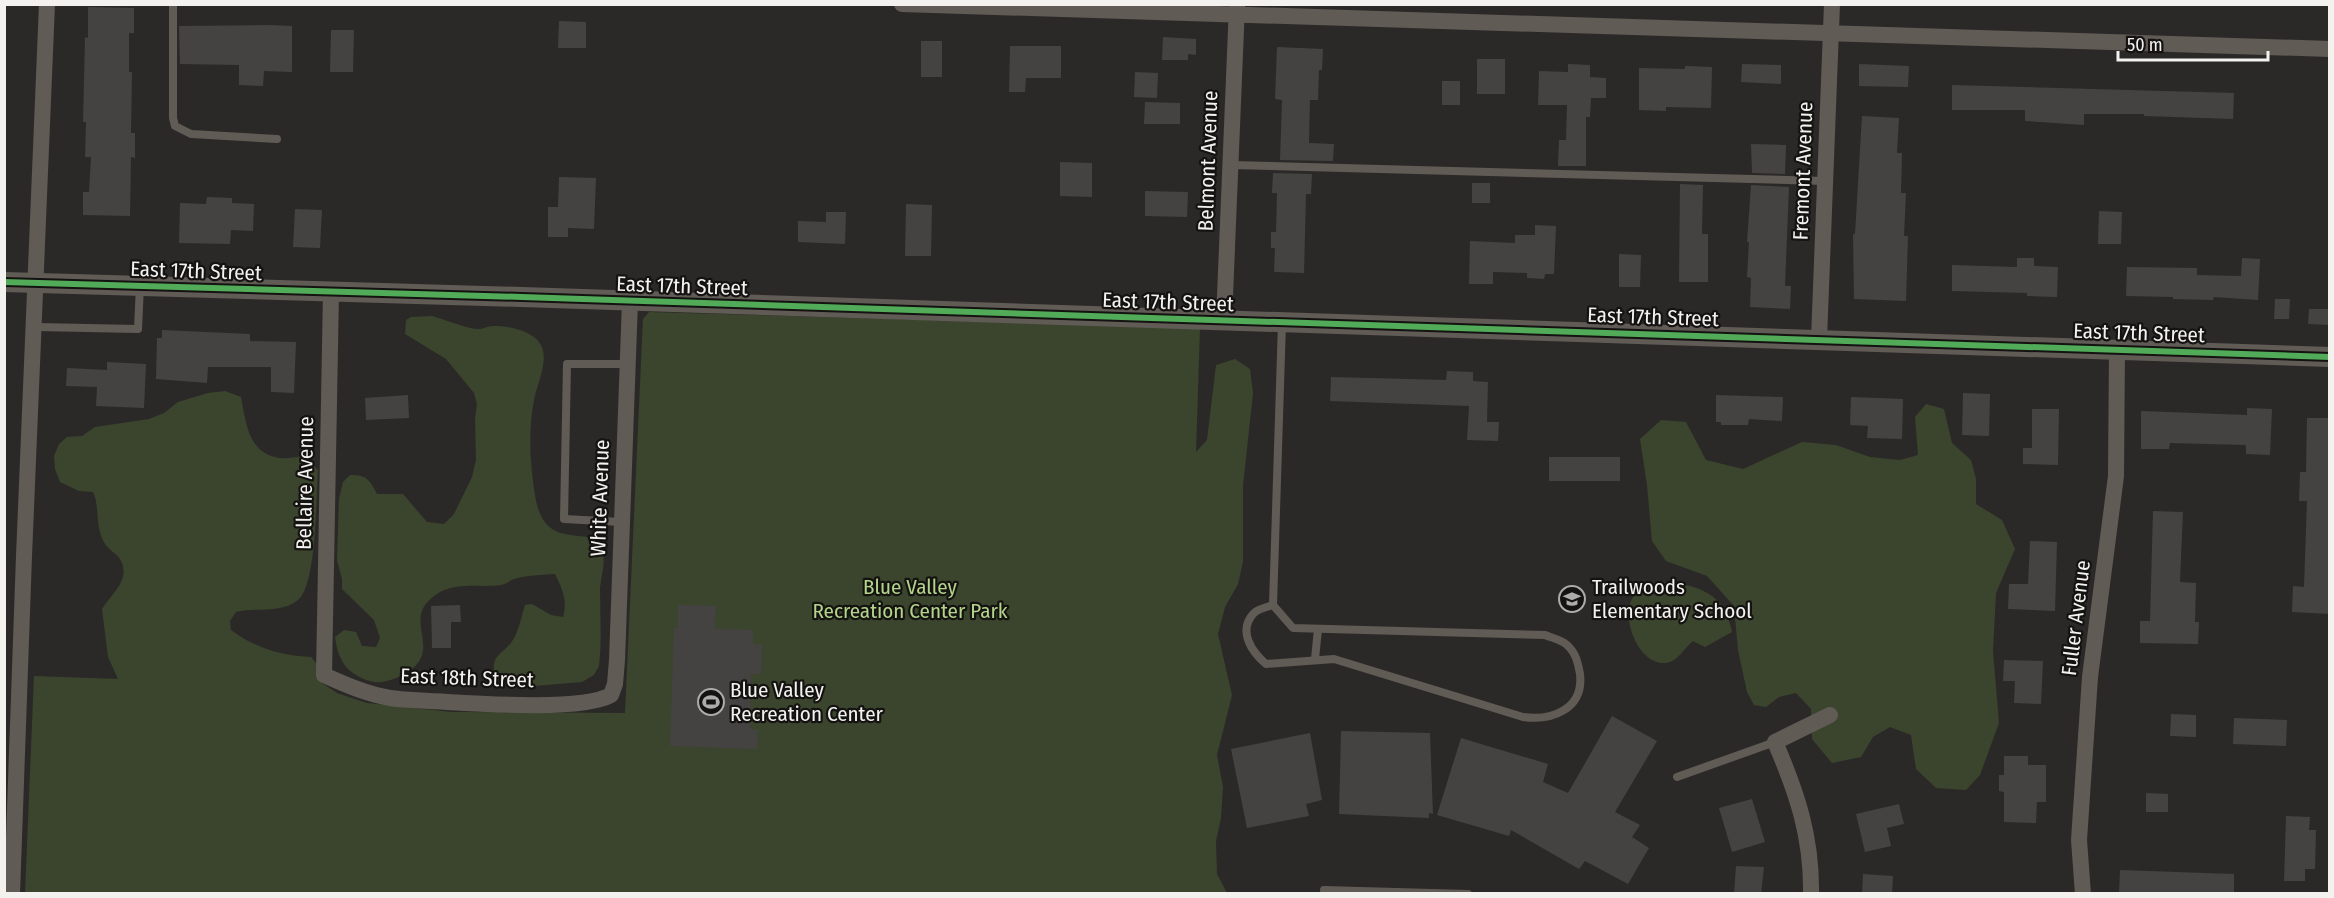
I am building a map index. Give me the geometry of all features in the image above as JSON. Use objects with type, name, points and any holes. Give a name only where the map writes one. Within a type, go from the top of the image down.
[{"type":"street","points":[[12,894],[48,4]]},
{"type":"street","points":[[902,4],[1237,10],[1831,33],[2330,49]]},
{"type":"street","name":"Fremont Avenue","points":[[1820,339],[1832,4]]},
{"type":"street","name":"Belmont Avenue","points":[[1224,320],[1237,10]]},
{"type":"street","name":"East 17th Street","points":[[4,282],[2330,357]]},
{"type":"street","name":"Bellaire Avenue","points":[[324,675],[331,292]]},
{"type":"street","name":"White Avenue","points":[[611,695],[615,684],[617,660],[630,301]]},
{"type":"street","name":"Fuller Avenue","points":[[2083,894],[2079,840],[2090,677],[2116,476],[2116,349]]},
{"type":"street","name":"East 18th Street","points":[[324,675],[355,689],[390,698],[470,703],[561,704],[603,699],[611,695]]},
{"type":"street","points":[[1811,894],[1810,851],[1794,790],[1775,742],[1830,715]]},
{"type":"lane","points":[[173,4],[173,118],[175,126],[191,134],[277,139]]},
{"type":"lane","points":[[1231,165],[1826,181]]},
{"type":"lane","points":[[35,327],[138,329],[140,286]]},
{"type":"lane","points":[[1272,605],[1255,612],[1248,622],[1247,639],[1253,653],[1266,664],[1335,659],[1523,717],[1538,719],[1559,713],[1576,701],[1581,684],[1578,660],[1566,644],[1545,635],[1293,628],[1272,605],[1282,322]]},
{"type":"lane","points":[[621,522],[564,519],[567,364],[628,364]]},
{"type":"lane","points":[[1315,659],[1318,628]]},
{"type":"lane","points":[[1677,777],[1775,742]]},
{"type":"lane","points":[[1324,890],[1468,894]]},
{"type":"green space","name":"Blue Valley Recreation Center Park","points":[[649,312],[1200,328],[1196,452],[1207,440],[1216,365],[1235,359],[1250,369],[1253,393],[1243,486],[1243,562],[1238,584],[1225,607],[1218,634],[1232,695],[1217,755],[1223,787],[1221,818],[1216,841],[1217,874],[1227,893],[25,894],[34,676],[118,679],[108,657],[102,609],[122,580],[123,566],[101,536],[93,492],[79,491],[60,482],[55,469],[54,456],[59,444],[67,437],[82,436],[95,427],[149,419],[164,413],[178,402],[208,393],[225,391],[241,397],[250,435],[261,450],[279,458],[304,456],[318,470],[316,518],[309,577],[298,600],[276,609],[236,612],[230,621],[231,630],[269,650],[311,657],[318,665],[319,681],[337,693],[367,703],[452,712],[625,713],[643,319]]},
{"type":"green space","points":[[432,316],[476,329],[493,326],[518,330],[530,334],[542,348],[544,355],[542,371],[534,400],[530,435],[533,484],[540,514],[557,532],[588,537],[596,541],[604,558],[600,588],[599,666],[594,675],[582,682],[522,687],[506,685],[495,678],[494,662],[512,641],[525,605],[532,604],[551,615],[563,617],[565,600],[555,574],[514,579],[501,585],[450,588],[434,596],[424,606],[421,616],[423,648],[420,659],[412,669],[396,678],[384,682],[364,679],[349,670],[340,657],[335,637],[344,630],[356,632],[362,646],[376,647],[380,638],[374,620],[342,589],[337,560],[339,499],[343,482],[350,475],[364,477],[377,494],[403,494],[427,522],[444,524],[454,514],[472,477],[476,460],[477,404],[474,393],[446,359],[405,334],[406,320],[411,317]]},
{"type":"green space","points":[[1926,404],[1944,409],[1952,443],[1971,460],[1976,479],[1976,504],[2002,520],[2015,549],[1996,593],[1993,651],[1999,723],[1980,775],[1966,790],[1936,788],[1916,769],[1911,735],[1890,727],[1873,737],[1861,757],[1832,763],[1812,739],[1811,709],[1796,693],[1779,697],[1766,707],[1754,705],[1747,692],[1738,650],[1734,606],[1707,576],[1666,561],[1652,541],[1640,439],[1661,420],[1686,422],[1706,460],[1743,469],[1802,442],[1836,445],[1870,457],[1900,460],[1918,455],[1915,417]]},
{"type":"green space","points":[[1672,582],[1694,587],[1712,596],[1724,610],[1732,632],[1705,647],[1693,641],[1673,661],[1656,662],[1647,657],[1635,639],[1631,629],[1629,608],[1634,596],[1648,584]]},
{"type":"building","points":[[88,7],[134,8],[134,33],[129,33],[129,72],[132,72],[131,133],[135,133],[135,158],[131,157],[130,216],[83,215],[83,192],[89,192],[91,157],[85,157],[86,122],[83,122]]},
{"type":"building","points":[[559,21],[586,22],[586,48],[558,48]]},
{"type":"building","points":[[179,26],[292,26],[292,72],[264,71],[263,86],[239,85],[239,65],[180,64]]},
{"type":"building","points":[[331,30],[354,30],[353,72],[330,72]]},
{"type":"building","points":[[1163,37],[1196,39],[1196,55],[1188,54],[1188,60],[1162,60]]},
{"type":"building","points":[[921,41],[942,41],[942,77],[921,77]]},
{"type":"building","points":[[1010,46],[1061,46],[1061,78],[1026,78],[1025,92],[1009,92]]},
{"type":"building","points":[[1277,47],[1323,49],[1322,70],[1319,70],[1318,100],[1310,100],[1309,143],[1334,144],[1333,161],[1280,160],[1282,100],[1275,99]]},
{"type":"building","points":[[1477,59],[1505,59],[1505,94],[1477,94]]},
{"type":"building","points":[[1568,64],[1590,65],[1590,77],[1606,78],[1606,98],[1591,98],[1590,117],[1586,117],[1586,166],[1558,166],[1559,140],[1566,140],[1567,105],[1538,105],[1539,71],[1568,72]]},
{"type":"building","points":[[1742,64],[1781,65],[1781,84],[1741,82]]},
{"type":"building","points":[[1859,64],[1909,66],[1908,87],[1859,86]]},
{"type":"building","points":[[1685,66],[1712,67],[1711,108],[1666,107],[1666,111],[1639,110],[1639,68],[1685,69]]},
{"type":"building","points":[[1135,72],[1158,73],[1157,98],[1134,97]]},
{"type":"building","points":[[1442,81],[1460,81],[1460,105],[1442,105]]},
{"type":"building","points":[[1952,85],[2234,93],[2233,119],[2144,116],[2144,114],[2084,114],[2084,125],[2025,121],[2025,110],[1952,110]]},
{"type":"building","points":[[1145,102],[1180,103],[1180,124],[1144,124]]},
{"type":"building","points":[[1862,116],[1899,118],[1897,153],[1902,153],[1901,193],[1906,193],[1904,236],[1908,236],[1906,301],[1854,299],[1853,234],[1855,234]]},
{"type":"building","points":[[1751,144],[1786,145],[1785,174],[1752,173]]},
{"type":"building","points":[[1060,162],[1092,163],[1092,197],[1060,196]]},
{"type":"building","points":[[1273,173],[1312,174],[1311,194],[1306,194],[1304,273],[1274,272],[1275,248],[1271,248],[1271,232],[1276,232],[1277,193],[1272,193]]},
{"type":"building","points":[[559,177],[596,178],[594,229],[568,228],[568,237],[548,237],[548,207],[558,207]]},
{"type":"building","points":[[1472,183],[1490,183],[1490,203],[1472,203]]},
{"type":"building","points":[[1680,184],[1703,185],[1702,234],[1708,234],[1708,282],[1679,282]]},
{"type":"building","points":[[1751,185],[1789,187],[1785,286],[1791,286],[1790,309],[1750,307],[1751,278],[1747,277],[1749,242],[1747,242]]},
{"type":"building","points":[[1145,191],[1188,192],[1187,217],[1145,216]]},
{"type":"building","points":[[207,197],[232,198],[232,203],[254,204],[253,231],[231,230],[230,244],[179,243],[180,203],[206,204]]},
{"type":"building","points":[[906,204],[932,205],[931,256],[905,256]]},
{"type":"building","points":[[295,209],[322,210],[320,248],[293,247]]},
{"type":"building","points":[[2099,211],[2122,212],[2121,244],[2098,244]]},
{"type":"building","points":[[826,212],[846,212],[845,244],[798,242],[798,221],[826,222]]},
{"type":"building","points":[[1535,225],[1556,226],[1554,274],[1545,274],[1544,279],[1527,278],[1527,273],[1493,272],[1493,284],[1469,284],[1470,241],[1515,243],[1515,235],[1535,235]]},
{"type":"building","points":[[1619,254],[1641,255],[1640,287],[1619,287]]},
{"type":"building","points":[[2017,258],[2034,258],[2034,266],[2058,267],[2057,297],[2027,296],[2027,293],[1952,291],[1952,265],[2017,267]]},
{"type":"building","points":[[2242,258],[2260,259],[2258,300],[2126,296],[2127,267],[2197,268],[2197,275],[2241,276]]},
{"type":"building","points":[[2275,299],[2290,299],[2289,319],[2274,319]]},
{"type":"building","points":[[2309,309],[2330,309],[2330,325],[2308,324]]},
{"type":"building","points":[[162,330],[250,334],[250,341],[296,342],[294,393],[271,392],[271,367],[208,367],[207,383],[156,379],[157,338],[162,338]]},
{"type":"building","points":[[107,362],[146,364],[144,408],[96,406],[97,387],[66,386],[67,368],[107,370]]},
{"type":"building","points":[[1447,371],[1473,372],[1473,381],[1488,382],[1487,422],[1499,422],[1498,441],[1467,440],[1469,406],[1330,401],[1331,377],[1446,380]]},
{"type":"building","points":[[1963,393],[1990,394],[1989,436],[1962,435]]},
{"type":"building","points":[[408,395],[409,418],[366,420],[365,398]]},
{"type":"building","points":[[1716,395],[1783,397],[1782,421],[1749,419],[1748,425],[1721,425],[1721,422],[1716,422]]},
{"type":"building","points":[[1851,397],[1903,399],[1902,439],[1867,438],[1868,426],[1850,425]]},
{"type":"building","points":[[2247,408],[2272,409],[2270,455],[2246,454],[2246,445],[2170,443],[2169,449],[2141,449],[2141,411],[2247,415]]},
{"type":"building","points":[[2032,409],[2059,409],[2058,465],[2023,464],[2023,448],[2032,448]]},
{"type":"building","points":[[2307,418],[2330,418],[2330,614],[2292,612],[2293,586],[2304,587],[2307,501],[2299,501],[2300,472],[2306,472]]},
{"type":"building","points":[[1549,457],[1620,457],[1620,481],[1549,481]]},
{"type":"building","points":[[2153,511],[2183,512],[2180,582],[2196,583],[2195,622],[2199,622],[2198,644],[2140,643],[2140,621],[2150,621]]},
{"type":"building","points":[[2030,541],[2057,542],[2055,611],[2008,609],[2009,584],[2028,584]]},
{"type":"building","points":[[460,605],[461,622],[451,622],[451,648],[432,648],[431,606]]},
{"type":"building","name":"Blue Valley Recreation Center","points":[[678,605],[716,606],[715,629],[753,630],[753,644],[762,645],[761,674],[751,674],[750,729],[758,730],[757,749],[670,746],[674,628],[678,628]]},
{"type":"building","points":[[2004,660],[2043,661],[2041,704],[2014,703],[2015,681],[2003,681]]},
{"type":"building","points":[[2171,714],[2196,715],[2196,737],[2170,736]]},
{"type":"building","points":[[1612,716],[1657,741],[1615,812],[1640,825],[1632,837],[1649,848],[1628,884],[1585,861],[1579,869],[1511,830],[1509,836],[1437,815],[1461,738],[1548,764],[1543,782],[1568,793]]},
{"type":"building","points":[[2234,718],[2287,720],[2286,746],[2233,744]]},
{"type":"building","points":[[1341,731],[1430,733],[1433,814],[1429,813],[1429,818],[1339,814]]},
{"type":"building","points":[[1310,733],[1322,800],[1306,804],[1309,816],[1247,828],[1231,749]]},
{"type":"building","points":[[2004,756],[2028,756],[2028,765],[2046,765],[2046,802],[2037,802],[2036,823],[2004,822],[2004,792],[1999,791],[1999,775],[2004,775]]},
{"type":"building","points":[[2146,793],[2168,794],[2168,812],[2146,812]]},
{"type":"building","points":[[1752,799],[1765,842],[1732,852],[1719,808]]},
{"type":"building","points":[[1899,804],[1904,824],[1887,828],[1891,846],[1865,852],[1856,814]]},
{"type":"building","points":[[2286,816],[2310,817],[2309,830],[2316,830],[2315,869],[2305,869],[2305,881],[2284,881]]},
{"type":"building","points":[[1736,866],[1764,867],[1761,894],[1734,894]]},
{"type":"building","points":[[2120,870],[2234,874],[2234,894],[2119,894]]},
{"type":"building","points":[[1863,874],[1893,876],[1892,894],[1862,894]]},
{"type":"cycle path","points":[[4,282],[2330,357]]},
{"type":"place","name":"Trailwoods Elementary School","points":[[1572,599]]},
{"type":"place","name":"Blue Valley Recreation Center","points":[[711,702]]}]
